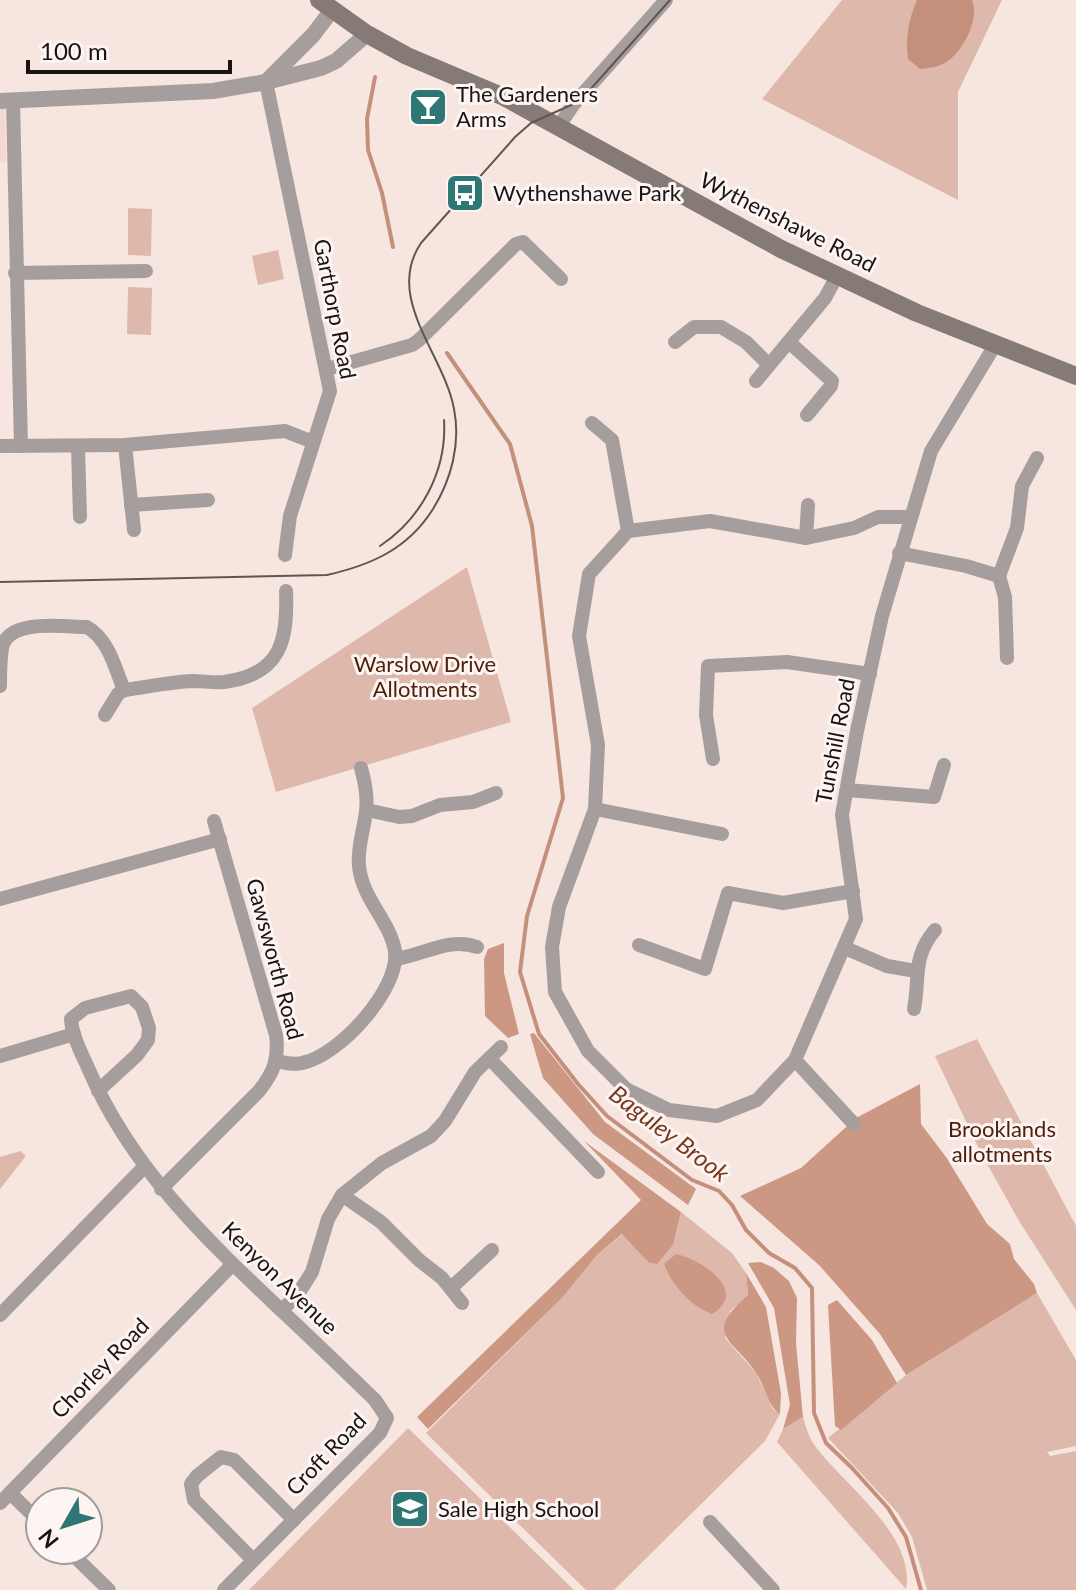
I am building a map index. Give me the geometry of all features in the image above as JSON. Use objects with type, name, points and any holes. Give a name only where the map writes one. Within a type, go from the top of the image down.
[{"type":"main road","name":"Wythenshawe Road","points":[[326,5],[367,34],[407,56],[504,97],[781,249],[995,345],[1076,376]]},
{"type":"street","points":[[559,126],[573,105],[666,0]]},
{"type":"street","points":[[266,82],[313,35],[326,5]]},
{"type":"street","points":[[21,446],[15,273],[7,170],[7,101],[213,91],[266,82],[336,61],[367,34]]},
{"type":"street","name":"Garthorp Road","points":[[266,82],[330,391],[290,516],[285,555]]},
{"type":"street","points":[[327,369],[412,345],[516,244],[523,242],[561,279]]},
{"type":"street","points":[[15,273],[146,271]]},
{"type":"street","points":[[756,381],[825,298],[837,276]]},
{"type":"street","points":[[675,342],[694,327],[721,327],[746,342],[768,364]]},
{"type":"street","points":[[789,342],[832,381],[807,415]]},
{"type":"street","name":"Tunshill Road","points":[[595,809],[559,907],[552,947],[555,992],[588,1051],[626,1089],[669,1110],[717,1116],[757,1100],[795,1060],[856,919],[842,815],[870,674],[899,553],[931,451],[995,345]]},
{"type":"street","points":[[592,423],[612,440],[628,531]]},
{"type":"street","points":[[0,446],[125,445],[285,431],[313,442]]},
{"type":"street","points":[[125,445],[134,530]]},
{"type":"street","points":[[78,447],[80,517]]},
{"type":"street","points":[[1007,658],[1005,597],[999,576],[1017,528],[1022,486],[1037,458]]},
{"type":"street","points":[[131,505],[208,500]]},
{"type":"street","points":[[806,538],[808,505]]},
{"type":"street","points":[[722,834],[595,809],[598,745],[579,636],[589,574],[628,531],[710,521],[806,538],[854,528],[878,517],[910,517]]},
{"type":"street","points":[[899,553],[999,576]]},
{"type":"street","points":[[105,715],[124,690],[192,681],[223,682],[250,676],[272,658],[283,642],[287,622],[286,591]]},
{"type":"street","points":[[0,686],[2,646],[10,632],[22,627],[87,627],[101,638],[124,690]]},
{"type":"street","points":[[713,759],[706,715],[708,666],[787,662],[870,674]]},
{"type":"street","points":[[847,790],[934,797],[944,765]]},
{"type":"street","points":[[277,1061],[304,1063],[324,1054],[340,1042],[390,982],[395,959],[394,946],[362,885],[358,853],[367,796],[361,768]]},
{"type":"street","points":[[367,810],[399,817],[412,816],[440,805],[473,802],[496,793]]},
{"type":"street","name":"Gawsworth Road","points":[[161,1189],[259,1091],[277,1061],[276,1035],[214,821]]},
{"type":"street","points":[[0,899],[220,839]]},
{"type":"street","points":[[639,945],[705,969],[728,893],[783,903],[853,891]]},
{"type":"street","points":[[914,1009],[920,955],[935,930]]},
{"type":"street","points":[[395,959],[457,943],[477,947]]},
{"type":"street","points":[[845,948],[887,966],[916,971]]},
{"type":"street","points":[[0,1056],[74,1034],[73,1015],[85,1008],[131,996],[142,1007],[149,1028],[146,1045],[98,1091]]},
{"type":"street","name":"Kenyon Avenue","points":[[74,1034],[98,1091],[144,1167],[161,1189],[232,1265],[375,1400],[387,1418]]},
{"type":"street","points":[[282,1310],[298,1294],[312,1272],[328,1219],[342,1195],[375,1168],[431,1136],[445,1121],[475,1072],[501,1047]]},
{"type":"street","points":[[490,1059],[598,1172]]},
{"type":"street","points":[[795,1060],[854,1124]]},
{"type":"street","points":[[0,1315],[144,1167]]},
{"type":"street","points":[[342,1195],[381,1222],[451,1288],[462,1303]]},
{"type":"street","points":[[451,1288],[492,1250]]},
{"type":"street","name":"Chorley Road","points":[[5,1498],[232,1265]]},
{"type":"street","name":"Croft Road","points":[[224,1590],[380,1433],[387,1418]]},
{"type":"street","name":"Croft Road","points":[[253,1560],[194,1500],[191,1484],[197,1476],[221,1457],[234,1460],[294,1520]]},
{"type":"street","points":[[5,1498],[24,1511]]},
{"type":"street","points":[[710,1522],[773,1590]]},
{"type":"street","points":[[84,1566],[109,1590]]},
{"type":"shaded area","points":[[917,0],[972,0],[974,8],[972,25],[964,43],[952,58],[945,63],[920,69],[908,59],[907,44]]},
{"type":"shaded area","points":[[0,108],[5,109],[6,162],[0,162]]},
{"type":"shaded area","points":[[504,943],[504,973],[519,1034],[508,1038],[485,1016],[484,959],[488,949]]},
{"type":"shaded area","points":[[534,1033],[605,1122],[696,1189],[688,1205],[593,1134],[543,1078],[530,1034]]},
{"type":"shaded area","points":[[920,1084],[921,1124],[946,1157],[987,1224],[1010,1244],[1014,1259],[1034,1284],[1037,1293],[906,1375],[880,1334],[819,1265],[740,1196],[801,1168],[856,1118]]},
{"type":"shaded area","points":[[584,1141],[681,1212],[673,1245],[657,1264],[648,1262],[622,1234],[597,1255],[562,1298],[428,1429],[417,1417],[641,1200]]},
{"type":"shaded area","points":[[676,1254],[698,1262],[718,1277],[724,1286],[726,1296],[712,1314],[689,1300],[672,1280],[664,1264]]},
{"type":"shaded area","points":[[761,1262],[789,1281],[797,1298],[796,1343],[803,1417],[783,1429],[790,1405],[774,1308],[748,1263]]},
{"type":"shaded area","points":[[746,1273],[766,1307],[781,1393],[780,1414],[749,1363],[726,1337],[724,1329],[726,1320],[748,1295]]},
{"type":"shaded area","points":[[837,1300],[872,1340],[897,1383],[841,1430],[835,1426],[828,1305]]},
{"type":"green space","points":[[842,0],[1002,0],[958,92],[958,200],[762,99]]},
{"type":"green space","points":[[128,208],[152,209],[151,256],[128,255]]},
{"type":"green space","points":[[278,250],[284,279],[258,285],[252,256]]},
{"type":"green space","points":[[128,287],[152,288],[151,335],[127,334]]},
{"type":"green space","name":"Warslow Drive Allotments","points":[[467,567],[511,722],[276,792],[252,708]]},
{"type":"green space","name":"Brooklands allotments","points":[[977,1039],[1076,1226],[1076,1310],[1019,1221],[981,1153],[935,1056]]},
{"type":"green space","points":[[20,1151],[26,1156],[0,1189],[0,1157]]},
{"type":"green space","points":[[681,1212],[732,1253],[746,1273],[748,1296],[730,1311],[725,1338],[756,1373],[773,1409],[780,1414],[765,1441],[614,1590],[586,1590],[426,1433],[562,1298],[597,1255],[623,1234],[648,1262],[673,1245]]},
{"type":"green space","points":[[1037,1293],[1076,1360],[1076,1446],[1047,1452],[1050,1456],[1076,1451],[1076,1590],[927,1590],[912,1537],[898,1513],[828,1438],[906,1375]]},
{"type":"green space","points":[[803,1417],[815,1446],[889,1530],[900,1549],[906,1569],[906,1589],[777,1442],[783,1429]]},
{"type":"green space","name":"Sale High School","points":[[408,1428],[574,1590],[249,1590]]},
{"type":"waterway","name":"Baguley Brook","points":[[375,77],[367,119],[368,150],[382,193],[393,247]]},
{"type":"waterway","name":"Baguley Brook","points":[[447,353],[510,444],[532,526],[563,798],[527,916],[520,972],[539,1034],[607,1116],[692,1180],[719,1191],[732,1205],[746,1230],[769,1253],[795,1268],[812,1288],[814,1413],[826,1443],[888,1508],[906,1537],[921,1590]]},
{"type":"tram line","points":[[0,582],[327,575],[373,560],[412,535],[433,509],[445,486],[453,461],[456,435],[448,388],[420,326],[409,284],[411,264],[421,243],[515,137],[531,123],[580,101],[670,0]]},
{"type":"tram line","points":[[380,546],[408,522],[429,491],[441,457],[444,420]]},
{"type":"place","name":"The Gardeners Arms","points":[[428,107]]},
{"type":"place","name":"Wythenshawe Park","points":[[465,193]]},
{"type":"place","name":"Sale High School","points":[[410,1509]]}]
